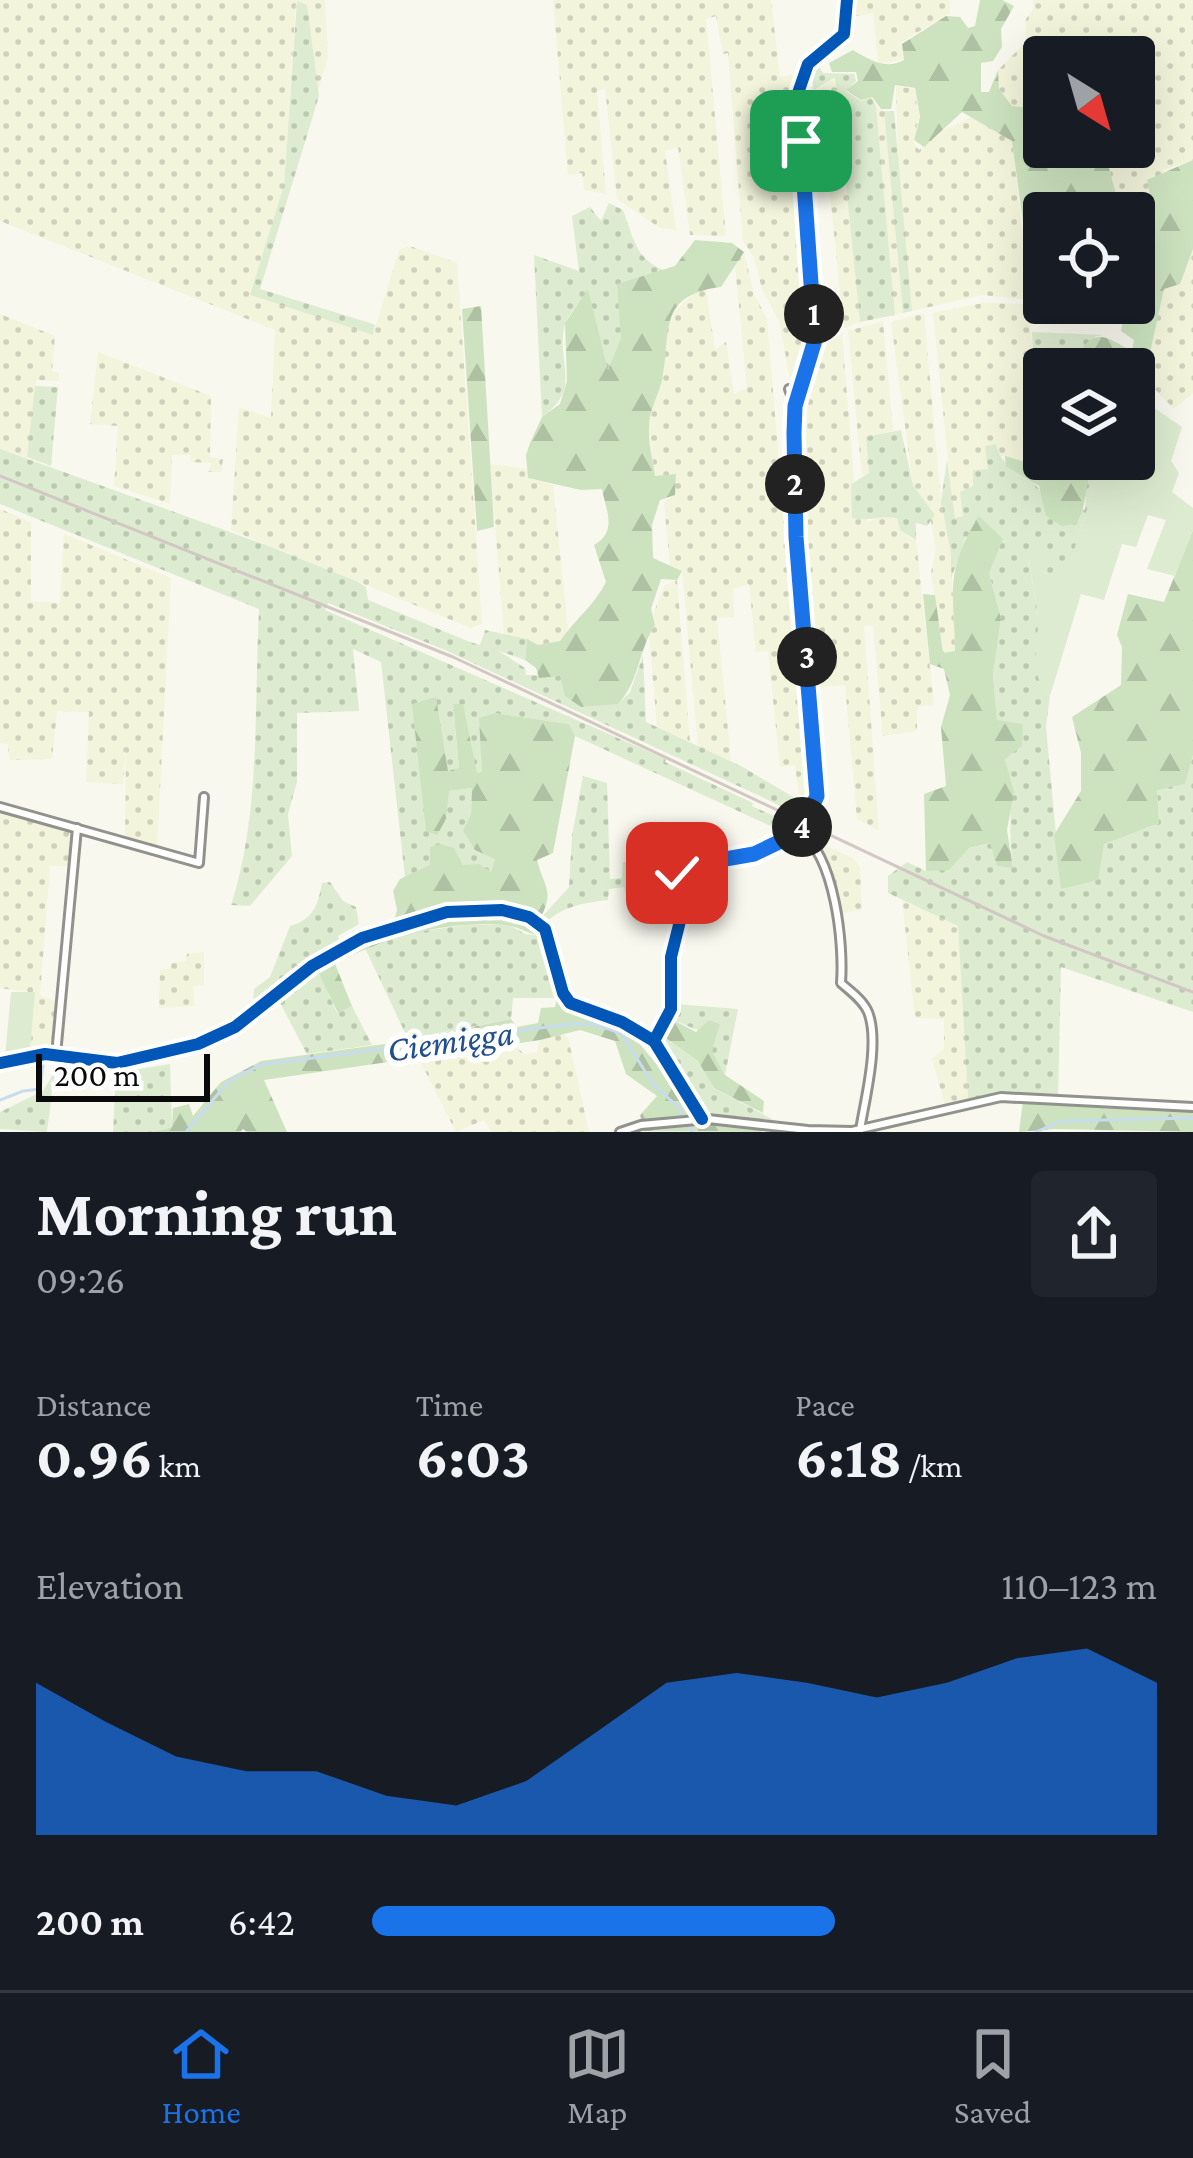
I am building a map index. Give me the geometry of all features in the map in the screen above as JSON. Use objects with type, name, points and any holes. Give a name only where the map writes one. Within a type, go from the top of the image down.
[{"type":"street","points":[[655,1041],[671,1009],[670,962],[682,913],[677,873],[691,865],[754,854],[800,832],[817,796],[796,537],[795,406],[815,340],[798,90],[808,64],[844,34],[847,0]]},
{"type":"street","points":[[789,388],[795,406]]},
{"type":"street","points":[[0,807],[199,863],[204,796]]},
{"type":"street","points":[[56,1055],[77,828]]},
{"type":"street","points":[[800,832],[817,849],[826,875],[842,944],[841,983],[868,1014],[868,1084],[860,1130]]},
{"type":"street","points":[[0,1063],[41,1054],[117,1064],[206,1041],[235,1027],[312,966],[350,944],[411,920],[474,909],[514,912],[538,923],[549,936],[563,993],[570,1003],[633,1027],[655,1041],[702,1119]]},
{"type":"street","points":[[620,1132],[641,1125],[702,1119],[824,1132],[860,1130],[991,1097],[1193,1107]]},
{"type":"green space","points":[[0,0],[325,0],[328,58],[317,94],[307,6],[296,2],[284,185],[250,295],[373,335],[399,250],[410,246],[457,263],[482,624],[471,628],[231,530],[239,407],[271,418],[275,330],[0,221]]},
{"type":"green space","points":[[553,0],[771,0],[780,77],[796,74],[791,90],[810,328],[808,353],[793,395],[779,321],[762,289],[754,257],[743,242],[728,53],[723,54],[716,16],[706,19],[726,236],[690,235],[678,147],[665,151],[676,230],[660,228],[617,199],[605,88],[597,92],[606,194],[584,190],[582,173],[568,175]]},
{"type":"green space","points":[[848,0],[949,0],[950,13],[901,42],[903,60],[878,63],[873,13],[850,17]]},
{"type":"green space","points":[[980,0],[1002,0],[1014,6],[1001,29],[1002,47],[993,61],[981,63],[981,92],[989,92],[998,70],[999,89],[1012,106],[1023,107],[1023,168],[1109,168],[1115,192],[1023,192],[1023,222],[1012,141],[962,112],[924,147],[914,140],[920,117],[915,88],[895,85],[891,109],[881,109],[872,97],[861,100],[846,90],[858,81],[856,72],[832,72],[829,63],[853,50],[884,64],[897,63],[904,60],[902,44],[946,16],[960,17],[968,28],[975,26]]},
{"type":"green space","points":[[1033,0],[1193,0],[1193,160],[1163,170],[1155,221],[1155,192],[1115,192],[1109,168],[1155,168],[1155,36],[1026,36],[1026,19]]},
{"type":"green space","points":[[297,1],[307,5],[319,96],[260,289],[375,325],[373,335],[250,295],[284,185]]},
{"type":"green space","points":[[1023,45],[1023,107],[1012,106],[999,89],[998,70]]},
{"type":"green space","points":[[816,61],[823,73],[854,74],[856,81],[846,91],[861,101],[871,97],[876,106],[895,315],[860,322],[835,77],[814,90],[809,65]]},
{"type":"green space","points":[[835,75],[860,322],[844,328],[819,90]]},
{"type":"green space","points":[[896,86],[914,89],[919,117],[913,142],[919,150],[944,130],[974,116],[1012,141],[1023,238],[1023,299],[982,295],[912,311],[898,168]]},
{"type":"green space","points":[[876,106],[884,111],[903,313],[895,315]]},
{"type":"green space","points":[[884,111],[894,111],[912,311],[903,313]]},
{"type":"green space","points":[[1193,160],[1193,249],[1180,284],[1164,289],[1151,348],[1133,348],[1134,340],[1121,331],[1122,324],[1155,324],[1155,192],[1149,192],[1147,180]]},
{"type":"green space","points":[[609,203],[623,210],[640,253],[663,270],[621,338],[608,372],[588,291],[565,324],[562,395],[542,417],[534,255],[579,271],[572,216],[590,207],[601,221]]},
{"type":"green space","points":[[695,240],[732,243],[744,252],[721,287],[700,291],[676,308],[650,416],[655,476],[676,474],[675,495],[660,500],[652,525],[653,558],[682,571],[677,580],[661,579],[651,609],[655,625],[625,695],[618,704],[581,707],[565,696],[560,676],[539,678],[536,668],[525,660],[527,639],[538,645],[560,641],[601,591],[606,582],[594,545],[606,533],[608,513],[602,489],[581,490],[528,478],[526,455],[542,417],[560,404],[567,381],[565,323],[588,289],[608,370],[621,338],[617,284],[675,266]]},
{"type":"green space","points":[[1193,249],[1193,393],[1174,409],[1155,389],[1155,348],[1149,348],[1164,289]]},
{"type":"green space","points":[[744,252],[754,294],[767,319],[807,797],[799,794],[795,765],[780,767],[768,651],[756,652],[749,584],[733,589],[734,617],[717,618],[731,761],[698,746],[682,571],[670,566],[664,503],[675,495],[676,475],[655,476],[648,425],[663,376],[665,332],[674,313],[697,289],[706,289],[715,350],[726,342],[734,394],[747,388],[735,265]]},
{"type":"green space","points":[[983,303],[1023,304],[1023,324],[1030,324],[1032,348],[1023,348],[1023,461],[998,455],[973,486],[963,516],[954,518],[933,313]]},
{"type":"green space","points":[[481,306],[494,527],[477,531],[462,309]]},
{"type":"green space","points":[[924,313],[941,502],[951,553],[955,651],[943,653],[931,573],[935,515],[913,485],[891,322]]},
{"type":"green space","points":[[0,314],[55,336],[52,371],[59,373],[59,381],[36,380],[27,459],[0,449]]},
{"type":"green space","points":[[883,321],[893,431],[866,437],[869,473],[862,476],[848,331]]},
{"type":"green space","points":[[1032,332],[1104,335],[1084,348],[1033,348]]},
{"type":"green space","points":[[842,334],[851,484],[868,522],[884,516],[898,518],[900,530],[916,540],[934,705],[917,707],[917,731],[883,736],[873,626],[864,626],[879,831],[857,819],[845,685],[814,687],[800,545],[798,410],[818,350]]},
{"type":"green space","points":[[1105,338],[1126,348],[1083,348],[1093,339]]},
{"type":"green space","points":[[98,352],[211,396],[210,457],[223,459],[221,472],[208,472],[212,463],[191,462],[191,455],[172,455],[170,504],[114,486],[118,426],[90,424]]},
{"type":"green space","points":[[35,386],[58,387],[51,466],[27,457]]},
{"type":"green space","points":[[1155,409],[1182,427],[1171,461],[1179,473],[1172,492],[1193,508],[1193,530],[1175,576],[1147,569],[1166,520],[1148,515],[1136,547],[1122,544],[1104,600],[1081,594],[1050,696],[1036,669],[1038,620],[1029,559],[1038,552],[1045,557],[1041,568],[1046,574],[1067,572],[1096,480],[1155,480]]},
{"type":"green space","points":[[901,430],[913,485],[935,515],[927,526],[916,523],[916,540],[900,530],[897,518],[852,518],[851,484],[869,473],[866,437]]},
{"type":"green space","points":[[996,444],[1004,461],[1043,496],[1085,510],[1087,480],[1096,480],[1067,573],[1047,574],[1029,560],[1038,619],[1038,670],[1050,696],[1046,727],[1061,888],[1104,843],[1159,823],[1157,789],[1185,783],[1193,755],[1193,1012],[1061,967],[1058,1097],[968,1098],[958,926],[888,893],[888,876],[907,862],[926,871],[969,848],[991,843],[997,866],[1013,867],[1005,759],[1023,725],[997,721],[993,675],[1001,619],[989,573],[966,536],[951,579],[941,502],[947,459],[955,518],[963,516],[960,492],[973,486],[973,470],[988,469],[985,446]]},
{"type":"green space","points":[[0,449],[356,581],[366,587],[368,600],[470,642],[480,645],[485,630],[527,639],[525,660],[499,651],[525,668],[526,675],[560,676],[581,707],[619,703],[630,692],[643,655],[646,722],[741,766],[810,807],[800,832],[790,835],[575,736],[569,724],[494,713],[480,718],[482,773],[476,773],[453,705],[459,769],[447,771],[436,698],[449,791],[472,788],[471,814],[495,859],[491,873],[447,866],[405,877],[381,662],[353,649],[359,711],[297,713],[297,782],[288,814],[292,856],[250,906],[231,905],[252,796],[259,609],[0,504]],"holes":[[[328,603],[445,650],[788,810],[783,822],[798,828],[780,825],[781,819],[666,759],[325,610]]]},
{"type":"green space","points":[[1005,456],[1023,461],[1023,476],[1006,466]]},
{"type":"green space","points":[[490,464],[527,469],[528,478],[553,485],[568,629],[560,641],[538,645],[504,633]]},
{"type":"green space","points":[[1029,480],[1089,480],[1076,524],[1062,526],[1046,516],[1039,486]]},
{"type":"green space","points":[[0,509],[31,522],[31,601],[60,603],[64,534],[171,578],[157,848],[125,841],[126,747],[123,784],[86,782],[89,712],[57,711],[52,759],[9,760],[8,744],[0,743]]},
{"type":"green space","points":[[979,516],[1003,539],[989,573],[1001,619],[993,675],[997,720],[1023,724],[1022,746],[1005,759],[1014,792],[1007,830],[1013,868],[997,866],[990,843],[969,848],[949,870],[926,871],[924,794],[946,786],[941,727],[950,695],[944,669],[930,664],[923,594],[935,595],[943,653],[955,651],[956,567]]},
{"type":"green space","points":[[1193,530],[1193,755],[1185,784],[1157,790],[1159,823],[1104,844],[1098,880],[1061,889],[1054,835],[1081,791],[1081,753],[1072,717],[1121,685],[1122,647],[1117,635],[1128,594],[1164,602]]},
{"type":"green space","points":[[677,580],[690,742],[657,727],[649,634],[664,586]]},
{"type":"green space","points":[[436,697],[448,771],[459,768],[453,704],[463,704],[477,773],[482,772],[479,718],[494,713],[569,724],[575,736],[553,853],[537,860],[547,898],[537,924],[548,938],[565,1004],[628,1030],[700,1122],[762,1128],[761,1132],[644,1131],[640,1115],[657,1096],[626,1074],[615,1041],[580,1030],[540,1040],[264,1080],[287,1132],[153,1132],[172,1127],[173,1108],[189,1104],[193,1116],[221,1082],[261,1061],[392,1043],[511,1019],[517,1027],[538,1023],[541,1008],[555,1007],[557,998],[541,936],[483,924],[417,932],[335,964],[352,1006],[338,1013],[319,974],[260,1015],[254,1014],[341,950],[392,929],[397,910],[393,891],[400,879],[430,865],[430,847],[454,848],[463,865],[480,864],[491,872],[495,859],[475,850],[463,831],[471,814],[472,788],[449,791],[446,819],[437,835],[426,831],[412,704]]},
{"type":"green space","points":[[583,776],[607,783],[610,879],[622,878],[623,862],[650,859],[650,884],[642,899],[627,900],[624,887],[609,889],[608,900],[574,906],[546,922],[541,918],[569,887]]},
{"type":"green space","points":[[0,807],[73,833],[70,866],[50,866],[40,995],[58,1002],[51,1051],[30,1052],[35,993],[0,988]]},
{"type":"green space","points":[[818,842],[853,858],[860,867],[862,910],[839,914]]},
{"type":"green space","points":[[330,882],[343,901],[356,907],[359,924],[338,936],[340,946],[253,1005],[254,989],[270,977],[290,926],[309,916],[322,883]]},
{"type":"green space","points":[[902,900],[958,926],[968,1098],[945,1105],[932,1059],[944,1049],[944,1019],[915,1018]]},
{"type":"green space","points":[[510,925],[541,936],[557,998],[513,998],[511,1019],[408,1039],[365,948],[415,932]]},
{"type":"green space","points":[[204,952],[204,985],[193,986],[195,1006],[159,1008],[160,970],[186,961],[187,954]]},
{"type":"green space","points":[[320,974],[337,1013],[352,1006],[372,1045],[307,1054],[279,1001]]},
{"type":"green space","points":[[11,992],[35,992],[30,1052],[5,1057]]},
{"type":"green space","points":[[675,1004],[738,1009],[725,1075],[712,1051],[714,1037],[671,1019]]},
{"type":"green space","points":[[671,1019],[696,1032],[709,1020],[720,1024],[712,1051],[725,1075],[764,1101],[763,1113],[714,1088],[698,1061],[663,1036]]},
{"type":"green space","points":[[562,1033],[568,1037],[589,1132],[491,1132],[484,1120],[456,1132],[417,1055],[512,1043],[524,1054],[537,1052],[540,1040]]},
{"type":"green space","points":[[663,1036],[698,1061],[714,1088],[781,1124],[708,1115],[661,1044]]},
{"type":"green space","points":[[170,1064],[172,1127],[113,1132],[116,1073]]},
{"type":"green space","points":[[55,1071],[47,1132],[0,1129],[0,1112],[43,1091]]},
{"type":"green space","points":[[1023,1101],[1193,1110],[1193,1132],[1019,1132]]},
{"type":"waterway","name":"Ciemięga","points":[[186,1132],[229,1081],[260,1065],[570,1024],[593,1024],[621,1033],[653,1084],[678,1107],[692,1132]]},
{"type":"waterway","points":[[0,1100],[40,1089],[43,1065]]},
{"type":"waterway","name":"Ciemięga","points":[[1036,1132],[1061,1121],[1193,1118]]},
{"type":"railway","points":[[0,476],[453,657],[1044,936],[1193,992]]},
{"type":"cycle path","points":[[654,1041],[671,1009],[671,957],[682,913],[677,873],[691,865],[754,854],[800,832],[817,796],[796,537],[793,433],[795,406],[815,331],[797,96],[808,64],[844,34],[847,0]]},
{"type":"cycle path","points":[[0,1063],[45,1054],[117,1063],[198,1044],[235,1027],[312,966],[362,938],[447,912],[502,910],[529,917],[545,929],[570,1003],[622,1022],[654,1041],[702,1119]]},
{"type":"route","points":[[677,873],[691,865],[754,854],[800,832],[817,796],[796,537],[795,406],[815,340],[801,141]]}]
